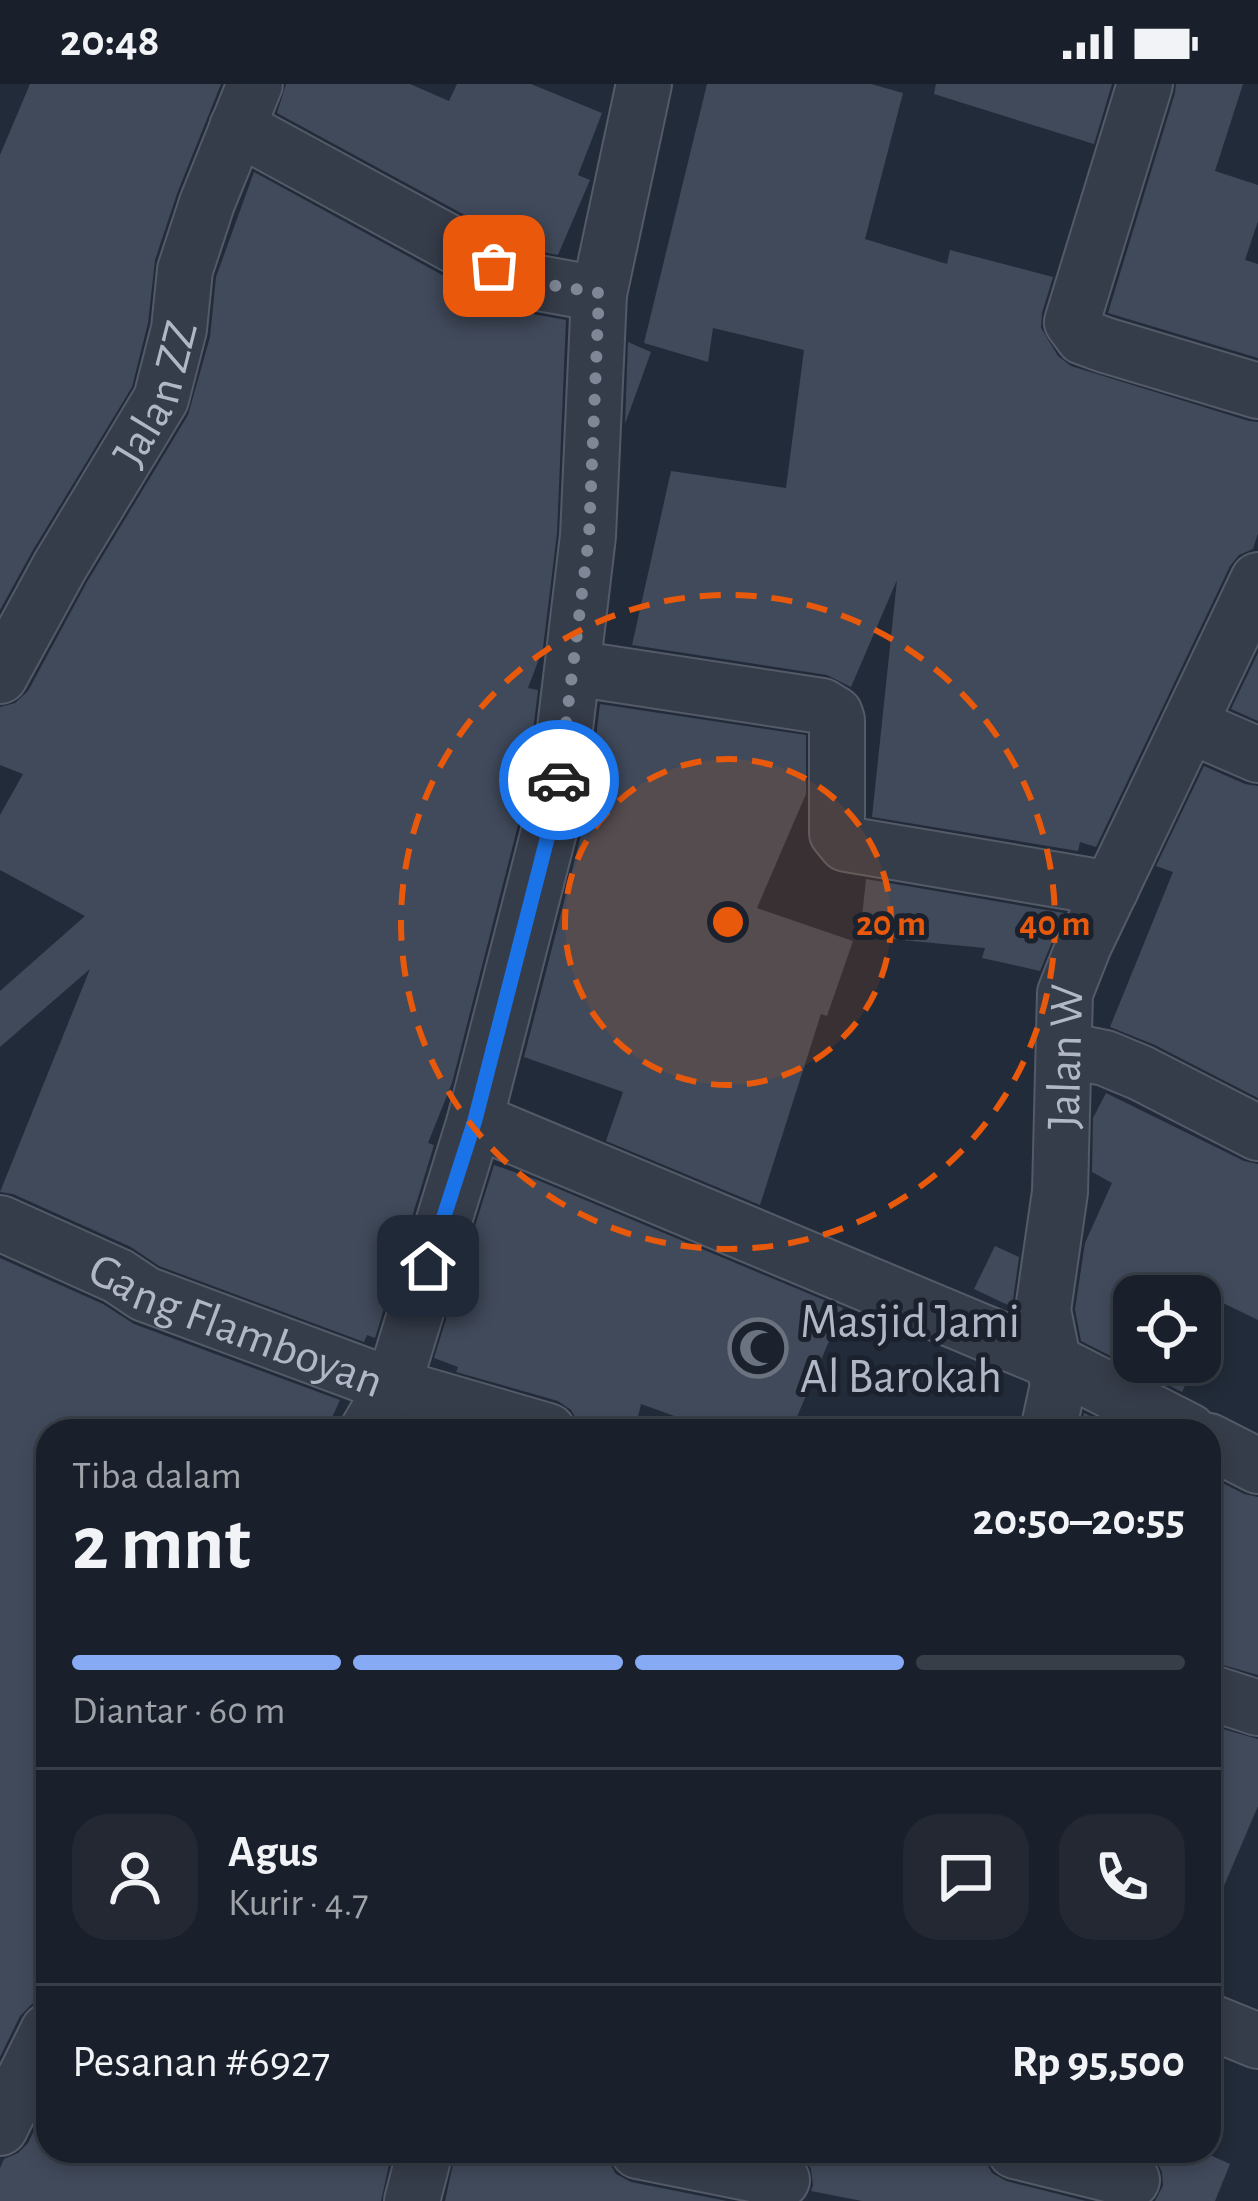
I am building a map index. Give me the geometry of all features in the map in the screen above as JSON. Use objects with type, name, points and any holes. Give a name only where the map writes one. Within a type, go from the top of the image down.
[{"type":"street","points":[[380,1408],[475,1120],[556,804],[589,536],[599,293],[644,84]]},
{"type":"street","points":[[1145,84],[1072,322],[1083,337],[1258,391]]},
{"type":"street","points":[[246,106],[494,266],[533,282],[599,293]]},
{"type":"street","name":"Jalan ZZ","points":[[0,676],[161,399],[179,329],[185,270],[246,106]]},
{"type":"street","name":"Jalan W","points":[[1051,1419],[1058,1385],[1042,1310],[1060,1192],[1065,993],[1258,580]]},
{"type":"street","points":[[573,668],[821,706],[837,720],[837,833],[842,841],[1111,889]]},
{"type":"street","points":[[1189,724],[1258,755]]},
{"type":"street","points":[[1065,1050],[1105,1058],[1141,1073],[1258,1133]]},
{"type":"street","points":[[475,1120],[1054,1362],[1166,1419]]},
{"type":"street","name":"Gang Flamboyan","points":[[0,1223],[118,1276],[380,1408],[460,1419]]},
{"type":"street","points":[[1221,1448],[1258,1466]]},
{"type":"street","points":[[1221,1696],[1258,1708]]},
{"type":"street","points":[[1221,2026],[1258,2041]]},
{"type":"street","points":[[6,2101],[36,2051]]},
{"type":"street","points":[[412,2201],[422,2163]]},
{"type":"street","points":[[705,2163],[783,2177]]},
{"type":"street","points":[[1063,2163],[1132,2180]]},
{"type":"building","points":[[30,84],[221,84],[155,260],[148,323],[132,387],[0,610],[0,155]]},
{"type":"building","points":[[286,84],[410,84],[449,101],[457,84],[531,84],[602,113],[578,175],[590,180],[558,255],[507,238],[277,113]]},
{"type":"building","points":[[707,84],[871,84],[903,93],[865,239],[947,264],[950,250],[1053,277],[1041,328],[1058,356],[1071,366],[1258,422],[1258,533],[1253,549],[1230,566],[1096,847],[1080,842],[1078,851],[872,817],[897,580],[851,687],[827,675],[632,645],[671,471],[786,488],[804,350],[713,328],[708,362],[644,343]]},
{"type":"building","points":[[936,84],[1112,84],[1094,144],[934,94]]},
{"type":"building","points":[[1176,84],[1243,84],[1215,171],[1258,185],[1258,221],[1245,260],[1258,264],[1258,358],[1108,313]]},
{"type":"building","points":[[254,172],[479,295],[522,312],[566,320],[557,533],[543,648],[528,688],[538,690],[525,798],[452,1083],[428,1143],[434,1145],[375,1338],[367,1335],[364,1342],[159,1266],[131,1247],[0,1192],[90,969],[0,1047],[0,991],[85,916],[0,870],[0,815],[23,774],[0,765],[0,707],[15,703],[28,691],[87,582],[188,415],[210,337],[216,277]]},
{"type":"building","points":[[628,342],[651,352],[625,424]]},
{"type":"building","points":[[1258,653],[1258,721],[1231,709]]},
{"type":"building","points":[[600,704],[806,735],[806,794],[757,908],[853,941],[827,1016],[821,1014],[760,1205],[606,1141],[623,1092],[524,1057],[587,812]]},
{"type":"building","points":[[1204,766],[1258,786],[1258,1098],[1110,1027],[1173,872],[1156,866]]},
{"type":"building","points":[[866,879],[1064,913],[1040,971],[982,958],[985,948],[860,936]]},
{"type":"building","points":[[1106,1093],[1258,1164],[1258,1320],[1223,1303],[1221,1307],[1221,1275],[1113,1275],[1113,1357],[1081,1341],[1075,1309],[1085,1243],[1112,1183],[1092,1172],[1093,1118]]},
{"type":"building","points":[[494,1165],[843,1308],[796,1419],[683,1419],[641,1404],[637,1419],[576,1419],[558,1401],[456,1372],[458,1367],[434,1358]]},
{"type":"building","points":[[995,1246],[1019,1257],[1012,1307],[974,1289]]},
{"type":"building","points":[[0,1258],[103,1304],[134,1324],[340,1400],[331,1419],[36,1419],[36,2003],[20,2016],[0,2057]]},
{"type":"building","points":[[1164,1383],[1186,1383],[1182,1392]]},
{"type":"building","points":[[1221,1482],[1258,1497],[1258,1675],[1221,1664]]},
{"type":"building","points":[[1221,1728],[1258,1739],[1258,1806],[1221,1893]]},
{"type":"building","points":[[36,2127],[36,2163],[389,2163],[381,2201],[0,2201],[4,2159],[28,2143]]},
{"type":"building","points":[[1221,2160],[1230,2164],[1215,2201],[1155,2201],[1163,2186],[1158,2163]]},
{"type":"building","points":[[453,2163],[610,2163],[616,2174],[631,2182],[727,2201],[445,2201]]},
{"type":"building","points":[[808,2163],[986,2163],[1006,2181],[1086,2201],[862,2201],[811,2191]]},
{"type":"way so far","points":[[494,266],[533,282],[599,293],[589,536],[559,780]]},
{"type":"place","name":"Masjid Jami Al Barokah","points":[[758,1348]]},
{"type":"route","points":[[428,1266],[475,1120],[559,780]]}]
